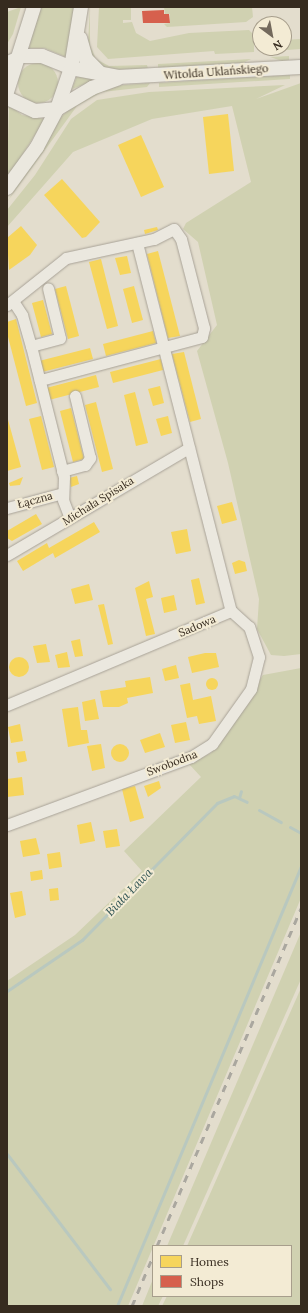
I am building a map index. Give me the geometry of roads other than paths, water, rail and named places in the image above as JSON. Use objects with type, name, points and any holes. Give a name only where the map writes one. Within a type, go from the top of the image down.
[{"type":"street","points":[[7,92],[13,59],[34,7]]},
{"type":"street","points":[[7,188],[38,147],[57,109],[71,68],[79,32],[82,7]]},
{"type":"street","points":[[79,32],[84,54],[103,75]]},
{"type":"street","name":"Witolda Uklańskiego","points":[[13,59],[42,56],[71,68],[103,75],[132,77],[301,67]]},
{"type":"street","name":"Witolda Uklańskiego","points":[[57,109],[103,83],[132,77]]},
{"type":"street","points":[[7,98],[35,111],[57,109]]},
{"type":"street","points":[[40,380],[163,349],[202,337],[200,314],[181,239],[174,229],[162,236],[137,243],[62,260],[10,303],[22,315],[31,346],[62,470],[63,493],[70,518]]},
{"type":"street","points":[[137,243],[231,611]]},
{"type":"street","points":[[31,346],[60,338],[48,288]]},
{"type":"street","points":[[62,470],[85,465],[90,458],[75,396]]},
{"type":"street","name":"Michała Spisaka","points":[[7,555],[189,448]]},
{"type":"street","name":"Łączna","points":[[7,508],[63,493]]},
{"type":"street","name":"Sadowa","points":[[7,706],[231,611]]},
{"type":"street","name":"Swobodna","points":[[7,825],[191,757],[212,744],[251,689],[259,657],[249,627],[231,611]]},
{"type":"waterway","name":"Biała Ława","points":[[239,798],[241,791]]},
{"type":"waterway","name":"Biała Ława","points":[[7,991],[82,940],[217,803],[234,796],[247,802]]},
{"type":"waterway","name":"Biała Ława","points":[[259,810],[281,822]]},
{"type":"waterway","name":"Biała Ława","points":[[290,827],[301,833]]},
{"type":"waterway","points":[[117,1306],[301,866]]},
{"type":"waterway","points":[[7,1154],[110,1289]]},
{"type":"railway","points":[[157,1245],[301,908]]},
{"type":"railway","points":[[132,1306],[152,1258]]}]
